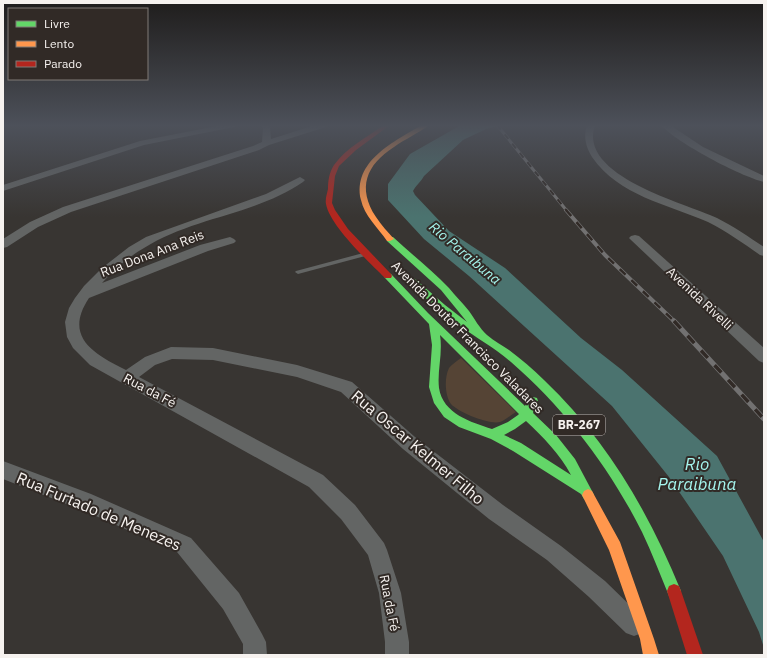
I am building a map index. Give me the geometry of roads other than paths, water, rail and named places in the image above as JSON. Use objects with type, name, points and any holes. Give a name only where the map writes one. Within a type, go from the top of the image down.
[{"type":"main road","name":"Avenida Doutor Francisco Valadares","points":[[346,156],[336,166],[330,179],[331,195],[329,202],[338,221],[367,254],[433,322],[528,414],[552,439],[571,463],[615,547],[649,647]]},
{"type":"main road","name":"Avenida Doutor Francisco Valadares","points":[[380,156],[369,165],[360,192],[367,210],[379,227],[414,263],[443,287],[469,315],[482,336]]},
{"type":"main road","points":[[331,195],[339,201]]},
{"type":"main road","points":[[346,215],[352,224]]},
{"type":"main road","points":[[367,254],[380,255]]},
{"type":"main road","name":"Avenida Doutor Francisco Valadares","points":[[402,272],[437,304],[520,364],[557,399],[591,440],[621,481],[653,538],[674,589],[695,655]]},
{"type":"main road","points":[[433,322],[437,336],[437,353],[432,379],[440,404],[454,419],[472,428],[493,434],[543,462],[586,491]]},
{"type":"main road","name":"BR-267","points":[[434,370],[446,358],[460,349],[476,346],[500,352],[520,364],[532,380],[534,389],[532,404],[528,414]]},
{"type":"main road","points":[[493,434],[512,426],[528,414]]},
{"type":"street","points":[[3,188],[97,156]]},
{"type":"street","points":[[3,244],[13,236],[46,218],[84,203],[231,156]]},
{"type":"street","points":[[596,156],[598,161],[611,174],[630,186],[694,212],[728,228],[764,252]]},
{"type":"street","points":[[712,156],[764,179]]},
{"type":"street","name":"Rua da Fé","points":[[300,180],[281,192],[162,235],[140,245],[105,273],[85,294],[76,306],[71,322],[72,334],[78,345],[95,361],[128,377],[316,481],[348,512],[377,550],[390,593],[397,642],[397,655]]},
{"type":"street","name":"Avenida Rivelli","points":[[635,238],[764,357]]},
{"type":"street","name":"Rua Dona Ana Reis","points":[[85,294],[204,248],[230,241]]},
{"type":"street","name":"Rua Oscar Kelmer Filho","points":[[128,377],[150,361],[171,353],[206,354],[297,371],[346,387],[409,444],[496,512],[554,553],[597,589],[649,647]]},
{"type":"street","name":"Rua Furtado de Menezes","points":[[3,470],[91,504],[184,545],[231,601],[254,642],[255,655]]},
{"type":"lane","points":[[298,272],[367,254]]},
{"type":"water","name":"Rio Paraibuna","points":[[409,156],[446,156],[424,176],[413,191],[415,195],[449,231],[505,268],[581,338],[622,370],[717,456],[764,542],[764,648],[759,632],[723,556],[669,477],[612,406],[469,276],[424,239],[388,200],[388,184]]},
{"type":"railway","points":[[522,156],[567,211]]},
{"type":"railway","points":[[566,210],[605,255],[674,321]]},
{"type":"railway","points":[[674,321],[764,419]]}]
